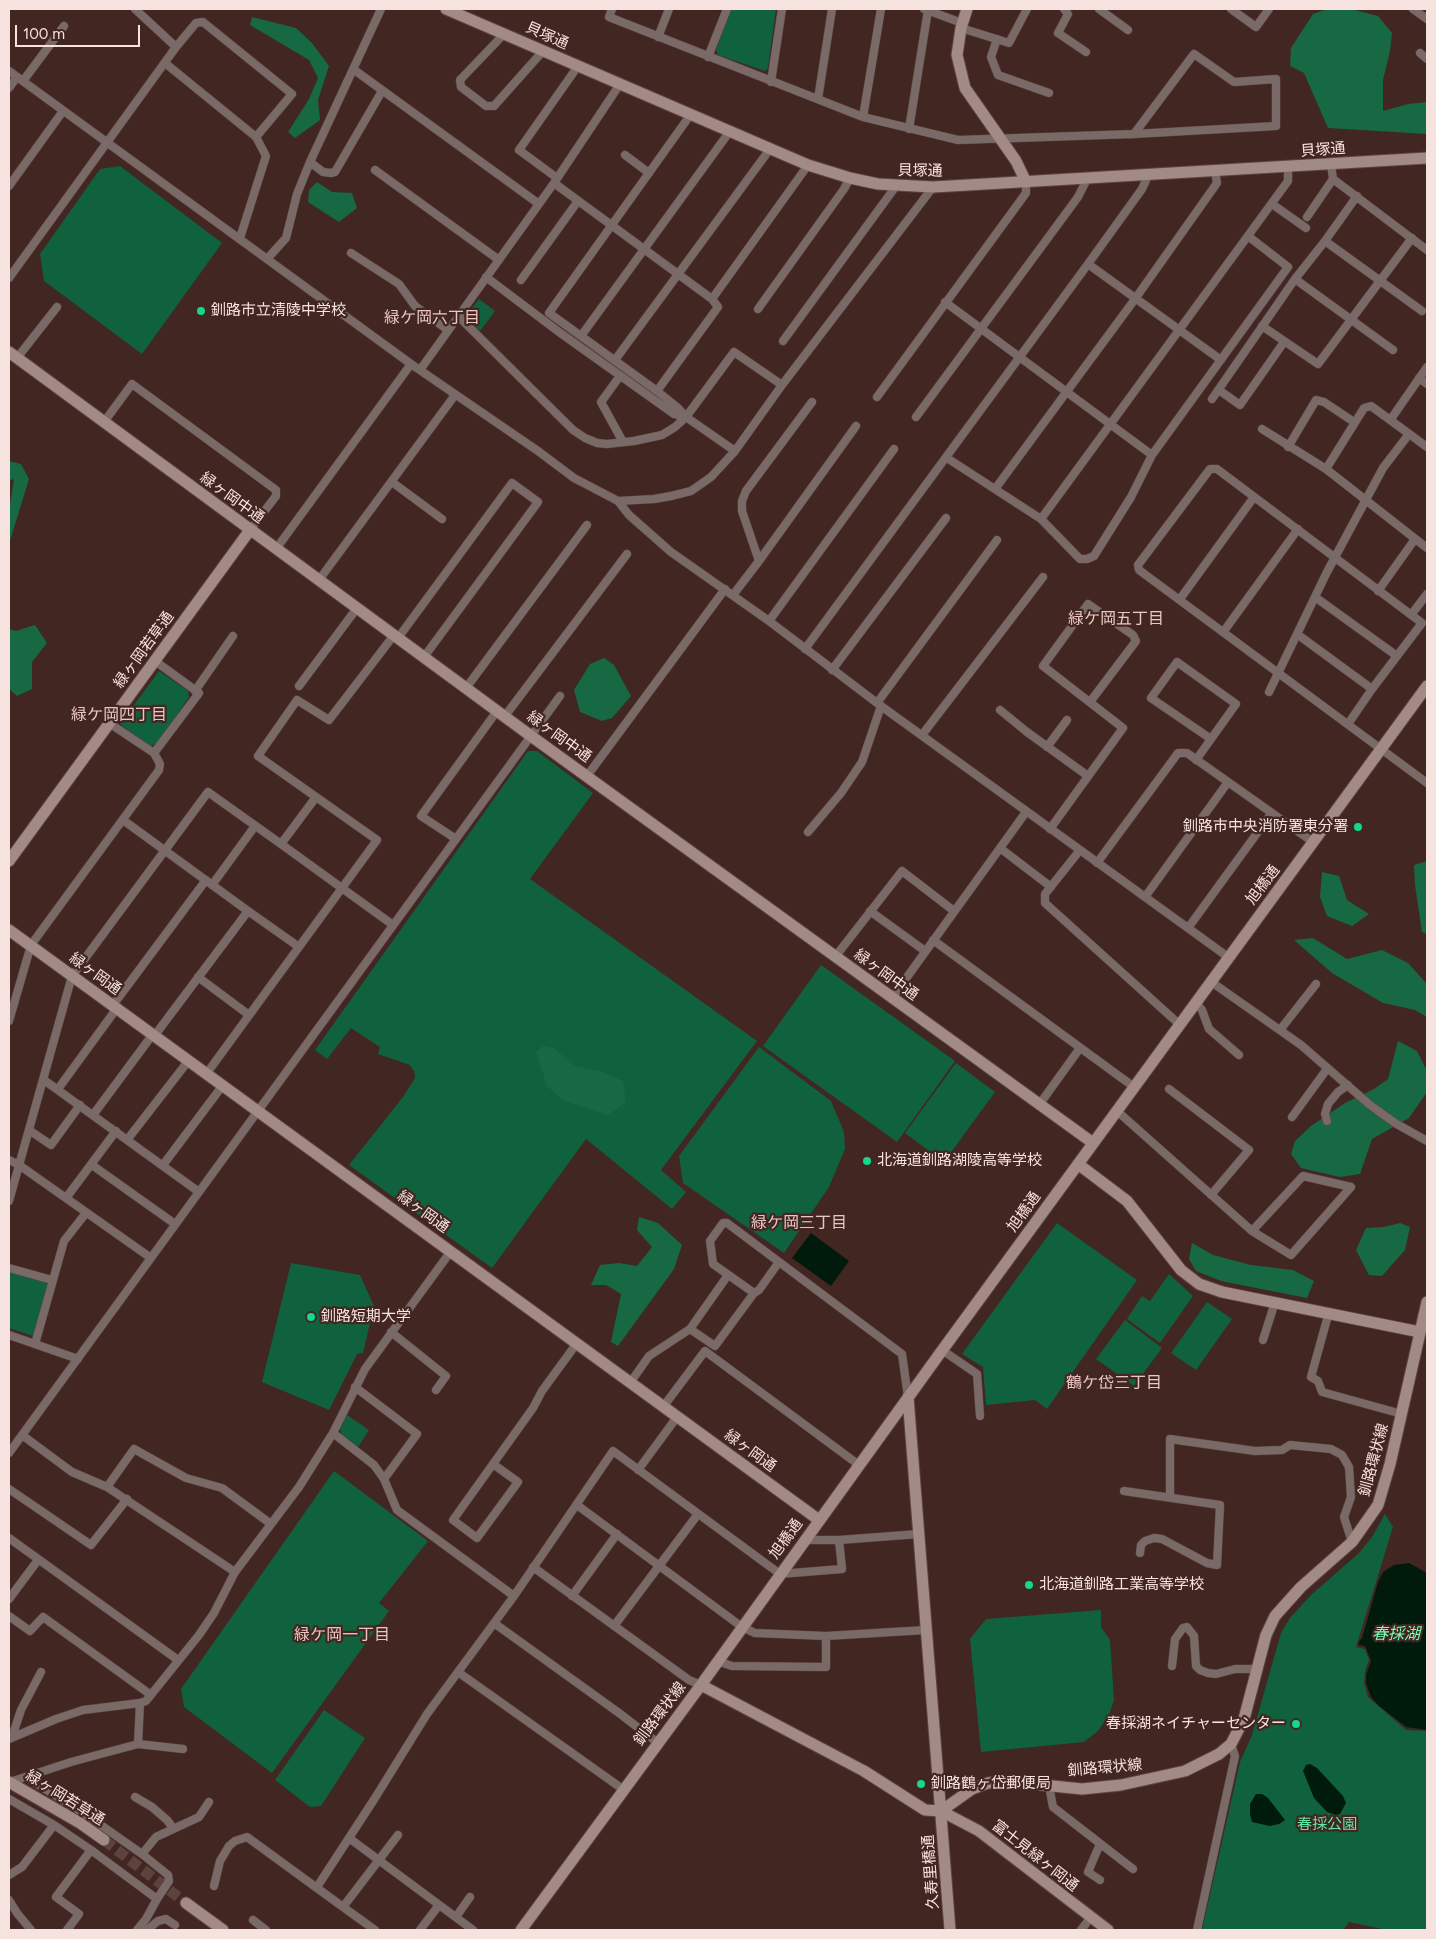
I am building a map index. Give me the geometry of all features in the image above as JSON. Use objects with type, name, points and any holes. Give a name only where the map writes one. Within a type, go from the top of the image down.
[{"type":"street","points":[[134,9],[176,48]]},
{"type":"street","points":[[267,259],[286,238],[297,194],[310,162],[381,9]]},
{"type":"street","name":"貝塚通","points":[[446,9],[808,165],[850,178],[896,186],[933,187],[1148,176],[1427,158]]},
{"type":"street","points":[[612,9],[609,17],[863,117],[958,140],[1134,134],[1276,126],[1276,79],[1234,82],[1194,54],[1134,134]]},
{"type":"street","points":[[658,37],[669,9]]},
{"type":"street","points":[[708,56],[727,9]]},
{"type":"street","points":[[771,82],[782,9]]},
{"type":"street","points":[[818,98],[832,9]]},
{"type":"street","points":[[863,117],[880,9]]},
{"type":"street","points":[[877,397],[1026,193],[1026,182],[1016,161],[965,88],[957,55],[967,9]]},
{"type":"street","points":[[909,129],[926,10],[1009,43],[1027,9]]},
{"type":"street","points":[[1064,9],[1068,14],[1058,32],[1086,52]]},
{"type":"street","points":[[1099,9],[1128,30]]},
{"type":"street","points":[[1230,9],[1256,27],[1269,9]]},
{"type":"street","points":[[1413,9],[1427,19]]},
{"type":"street","points":[[9,278],[196,23],[203,22],[292,94],[256,137]]},
{"type":"street","points":[[9,88],[20,79],[64,26]]},
{"type":"street","points":[[504,34],[460,80],[461,87],[486,106],[494,106],[543,51]]},
{"type":"street","points":[[997,39],[991,57],[998,75],[1049,93]]},
{"type":"street","points":[[1420,53],[1427,59]]},
{"type":"street","points":[[165,63],[256,137],[266,156],[240,238]]},
{"type":"street","points":[[578,66],[519,150],[556,180],[578,201],[712,299],[718,307],[657,391]]},
{"type":"street","points":[[353,69],[539,204]]},
{"type":"street","points":[[9,71],[411,364],[574,478],[618,501],[629,515],[671,552],[769,621],[879,705],[1228,957]]},
{"type":"street","points":[[420,370],[556,180],[620,84]]},
{"type":"street","points":[[310,162],[323,172],[330,174],[335,172],[382,91]]},
{"type":"street","points":[[9,186],[64,111]]},
{"type":"street","points":[[691,114],[550,313],[657,391],[686,417],[735,451]]},
{"type":"street","points":[[581,336],[730,131]]},
{"type":"street","points":[[616,360],[770,149]]},
{"type":"street","points":[[625,155],[649,172]]},
{"type":"street","points":[[1307,217],[1333,179],[1331,164]]},
{"type":"street","points":[[712,299],[808,165]]},
{"type":"street","points":[[1041,519],[1272,204],[1288,181],[1288,168]]},
{"type":"street","points":[[375,170],[499,260]]},
{"type":"street","points":[[995,489],[1218,183],[1215,171]]},
{"type":"street","points":[[805,649],[1088,264],[1142,189],[1148,176]]},
{"type":"street","points":[[758,309],[850,178]]},
{"type":"street","points":[[916,416],[1078,197],[1087,179]]},
{"type":"street","points":[[1333,179],[1427,250]]},
{"type":"street","points":[[783,341],[896,186]]},
{"type":"street","points":[[618,501],[654,499],[691,491],[710,477],[735,451],[933,187]]},
{"type":"street","points":[[1212,400],[1295,279],[1357,196]]},
{"type":"street","points":[[521,280],[578,201]]},
{"type":"street","points":[[1272,204],[1306,228]]},
{"type":"street","points":[[947,458],[1041,519],[1080,559],[1094,556],[1131,497],[1152,455],[1288,267],[1248,236]]},
{"type":"street","points":[[1262,326],[1318,364],[1412,238]]},
{"type":"street","points":[[1325,241],[1422,311]]},
{"type":"street","points":[[351,253],[399,284],[414,306],[448,330]]},
{"type":"street","points":[[1088,264],[1221,360]]},
{"type":"street","points":[[486,277],[674,414],[686,417]]},
{"type":"street","points":[[1295,279],[1393,350]]},
{"type":"street","points":[[945,302],[1152,455]]},
{"type":"street","points":[[13,355],[57,308]]},
{"type":"street","points":[[458,316],[573,430],[597,443],[623,442],[662,434],[675,427],[686,417],[734,352],[782,386]]},
{"type":"street","points":[[1219,390],[1240,404],[1284,342]]},
{"type":"street","name":"緑ヶ岡中通","points":[[13,355],[531,736],[1093,1143]]},
{"type":"street","points":[[276,549],[411,364]]},
{"type":"street","points":[[1391,419],[1427,367]]},
{"type":"street","points":[[620,376],[601,402],[623,442]]},
{"type":"street","points":[[1419,378],[1427,384]]},
{"type":"street","points":[[104,422],[132,384],[276,490],[276,496],[250,530]]},
{"type":"street","points":[[319,580],[456,395]]},
{"type":"street","points":[[1288,447],[1316,400],[1324,402],[1354,422]]},
{"type":"street","points":[[759,561],[742,511],[742,501],[746,491],[812,402]]},
{"type":"street","points":[[1326,469],[1354,422],[1364,408],[1371,406],[1427,447]]},
{"type":"street","points":[[733,595],[856,426]]},
{"type":"street","points":[[1262,429],[1326,469],[1427,548]]},
{"type":"street","points":[[1269,692],[1335,557],[1366,499],[1383,468],[1410,434]]},
{"type":"street","points":[[769,621],[894,448]]},
{"type":"street","points":[[1348,724],[1397,656],[1425,625],[1217,469],[1210,469],[1176,511],[1138,565],[1139,570],[1224,631],[1348,724],[1427,781]]},
{"type":"street","points":[[392,482],[442,519]]},
{"type":"street","points":[[207,1073],[377,840],[258,756],[298,700],[329,720],[396,636],[512,483],[538,502],[424,657]]},
{"type":"street","points":[[1180,599],[1254,497]]},
{"type":"street","points":[[832,670],[946,518]]},
{"type":"street","points":[[466,688],[587,525]]},
{"type":"street","points":[[1224,631],[1298,529]]},
{"type":"street","name":"緑ヶ岡若草通","points":[[9,861],[250,530]]},
{"type":"street","points":[[1378,591],[1415,539]]},
{"type":"street","points":[[808,832],[841,793],[862,762],[879,705],[997,540]]},
{"type":"street","points":[[456,839],[421,816],[627,554]]},
{"type":"street","points":[[922,735],[1043,577]]},
{"type":"street","points":[[587,776],[725,590]]},
{"type":"street","points":[[1411,615],[1427,594]]},
{"type":"street","points":[[1315,597],[1397,656]]},
{"type":"street","points":[[1050,829],[1122,728],[1043,666],[1088,604],[1133,635],[1136,642],[1090,702]]},
{"type":"street","points":[[299,686],[357,608]]},
{"type":"street","points":[[1297,634],[1372,690]]},
{"type":"street","points":[[195,691],[233,636]]},
{"type":"street","points":[[154,661],[199,693],[154,753]]},
{"type":"street","points":[[1196,760],[1211,740],[1236,704],[1177,662],[1151,698],[1211,740]]},
{"type":"street","name":"旭橋通","points":[[701,1685],[1210,981],[1427,686]]},
{"type":"street","points":[[9,1453],[560,696]]},
{"type":"street","points":[[1000,710],[1088,776]]},
{"type":"street","points":[[1047,747],[1067,720]]},
{"type":"street","points":[[9,1022],[31,945],[159,770],[160,764],[154,753],[109,723]]},
{"type":"street","points":[[1097,863],[1178,753],[1187,753],[1313,842]]},
{"type":"street","points":[[1144,897],[1228,782]]},
{"type":"street","points":[[9,1201],[72,976],[208,792],[393,925]]},
{"type":"street","points":[[281,844],[316,797]]},
{"type":"street","points":[[892,998],[1026,812]]},
{"type":"street","points":[[1188,928],[1271,814]]},
{"type":"street","points":[[123,820],[299,947]]},
{"type":"street","points":[[58,1089],[115,1007],[209,883],[255,826]]},
{"type":"street","points":[[1000,848],[1051,887]]},
{"type":"street","points":[[1080,850],[1045,894],[1045,903],[1179,1024]]},
{"type":"street","points":[[835,957],[902,871],[954,911]]},
{"type":"street","points":[[93,1115],[248,911]]},
{"type":"street","points":[[870,911],[925,952]]},
{"type":"street","name":"緑ヶ岡通","points":[[9,930],[819,1520]]},
{"type":"street","points":[[933,940],[1134,1087]]},
{"type":"street","points":[[198,977],[249,1015]]},
{"type":"street","points":[[1210,981],[1301,1046],[1370,1105],[1395,1123],[1427,1141]]},
{"type":"street","points":[[1280,1030],[1316,984]]},
{"type":"street","points":[[1195,1002],[1202,1010],[1209,1029],[1239,1055]]},
{"type":"street","points":[[1039,1105],[1080,1048]]},
{"type":"street","points":[[127,1140],[189,1060]]},
{"type":"street","points":[[1292,1117],[1328,1069]]},
{"type":"street","points":[[44,1080],[199,1192]]},
{"type":"street","points":[[163,1165],[223,1085]]},
{"type":"street","points":[[1327,1121],[1325,1114],[1328,1104],[1338,1092],[1348,1085]]},
{"type":"street","points":[[1169,1089],[1249,1150],[1211,1195]]},
{"type":"street","points":[[29,1130],[52,1145],[80,1105]]},
{"type":"street","points":[[1117,1111],[1252,1231],[1291,1255],[1351,1187],[1303,1176],[1252,1231]]},
{"type":"street","points":[[66,1198],[116,1131]]},
{"type":"street","points":[[9,1160],[19,1165],[150,1258]]},
{"type":"street","points":[[1078,1164],[1127,1201],[1190,1279],[1222,1292],[1329,1312],[1420,1332]]},
{"type":"street","points":[[92,1165],[175,1224]]},
{"type":"street","points":[[35,1344],[64,1241],[86,1212]]},
{"type":"street","points":[[754,1293],[712,1264],[710,1241],[723,1223],[727,1223],[902,1354],[908,1397]]},
{"type":"street","points":[[10,1738],[56,1718],[83,1710],[140,1704],[146,1701],[214,1613],[235,1572],[299,1487],[333,1433],[365,1369],[451,1251]]},
{"type":"street","points":[[690,1329],[715,1346],[779,1262]]},
{"type":"street","points":[[9,1268],[52,1280]]},
{"type":"street","points":[[630,1383],[649,1356],[690,1329],[728,1275]]},
{"type":"street","points":[[1263,1340],[1275,1302]]},
{"type":"street","name":"釧路環状線","points":[[521,1930],[701,1685],[864,1771],[926,1810],[940,1811],[972,1789],[988,1783],[1004,1781],[1082,1788],[1121,1785],[1160,1778],[1204,1763],[1231,1744],[1244,1719],[1266,1635],[1275,1616],[1301,1587],[1352,1542],[1374,1512],[1382,1495],[1427,1302]]},
{"type":"street","points":[[1329,1312],[1311,1377],[1318,1381],[1322,1392],[1402,1414]]},
{"type":"street","points":[[391,1332],[446,1376],[436,1390]]},
{"type":"street","points":[[9,1335],[78,1359]]},
{"type":"street","points":[[493,1464],[518,1482],[477,1538],[453,1520],[577,1343]]},
{"type":"street","points":[[942,1350],[977,1374],[980,1416]]},
{"type":"street","points":[[663,1407],[705,1351],[859,1465]]},
{"type":"street","points":[[355,1387],[417,1434],[384,1478]]},
{"type":"street","name":"久寿里橋通","points":[[908,1397],[950,1930]]},
{"type":"street","points":[[638,1470],[677,1417]]},
{"type":"street","points":[[333,1433],[374,1465],[384,1478],[398,1510],[514,1596]]},
{"type":"street","points":[[22,1434],[72,1472],[107,1487],[127,1499],[235,1572]]},
{"type":"street","points":[[1170,1497],[1170,1439],[1255,1451],[1282,1450],[1290,1445],[1331,1449],[1342,1455],[1349,1467],[1351,1497],[1344,1517],[1352,1542]]},
{"type":"street","points":[[107,1487],[134,1449],[186,1478],[222,1488],[272,1524]]},
{"type":"street","points":[[317,1887],[427,1714],[514,1596],[613,1451],[780,1574],[842,1569],[839,1540]]},
{"type":"street","points":[[9,1489],[90,1545],[127,1499]]},
{"type":"street","points":[[1124,1490],[1220,1505],[1217,1565],[1207,1563],[1162,1539],[1154,1538],[1144,1541],[1141,1545],[1140,1553]]},
{"type":"street","points":[[577,1505],[742,1627],[755,1633],[826,1636],[926,1630]]},
{"type":"street","points":[[614,1626],[698,1514]]},
{"type":"street","points":[[572,1596],[617,1534]]},
{"type":"street","points":[[805,1540],[839,1540],[919,1534]]},
{"type":"street","points":[[9,1538],[178,1660]]},
{"type":"street","points":[[9,1599],[38,1560]]},
{"type":"street","points":[[533,1567],[689,1680],[701,1685]]},
{"type":"street","points":[[9,1616],[30,1631],[44,1617],[151,1695]]},
{"type":"street","points":[[494,1623],[658,1743]]},
{"type":"street","points":[[1172,1666],[1175,1640],[1183,1628],[1187,1627],[1194,1636],[1196,1666],[1200,1670],[1216,1674],[1235,1669],[1257,1669]]},
{"type":"street","points":[[717,1661],[732,1666],[826,1667],[826,1636]]},
{"type":"street","points":[[10,1738],[21,1710],[41,1672]]},
{"type":"street","points":[[458,1672],[624,1790]]},
{"type":"street","points":[[138,1744],[140,1704]]},
{"type":"street","points":[[9,1782],[71,1762],[138,1744],[183,1749]]},
{"type":"street","points":[[1197,1930],[1235,1756],[1231,1744]]},
{"type":"street","points":[[26,1777],[69,1803],[142,1854],[168,1875],[169,1881],[146,1919],[137,1930]]},
{"type":"street","name":"緑ヶ岡若草通","points":[[9,1782],[80,1823],[104,1840]]},
{"type":"street","points":[[1048,1786],[1054,1807],[1133,1869]]},
{"type":"street","points":[[135,1797],[152,1807],[173,1828]]},
{"type":"street","points":[[9,1800],[54,1825],[91,1850],[157,1900]]},
{"type":"street","points":[[142,1854],[156,1836],[199,1816],[209,1802]]},
{"type":"street","name":"富士見緑ヶ岡通","points":[[940,1811],[978,1831],[1108,1930]]},
{"type":"street","points":[[9,1875],[22,1867],[54,1825]]},
{"type":"street","points":[[343,1907],[398,1835]]},
{"type":"street","points":[[214,1886],[220,1861],[229,1846],[235,1840],[247,1837],[375,1930]]},
{"type":"street","points":[[349,1838],[473,1930]]},
{"type":"street","points":[[1100,1844],[1088,1872],[1100,1880]]},
{"type":"street","points":[[67,1930],[79,1914],[56,1896],[91,1850]]},
{"type":"street","points":[[456,1918],[470,1898]]},
{"type":"street","points":[[9,1900],[31,1930]]},
{"type":"street","points":[[186,1902],[224,1930]]},
{"type":"street","points":[[420,1930],[439,1906]]},
{"type":"street","points":[[1081,1930],[1091,1917]]},
{"type":"street","points":[[147,1930],[158,1921],[166,1919],[175,1925]]},
{"type":"street","points":[[252,1920],[266,1930]]},
{"type":"green space","points":[[731,9],[776,9],[768,68],[765,71],[718,55],[716,50]]},
{"type":"green space","points":[[1327,9],[1351,9],[1378,16],[1392,33],[1383,80],[1383,111],[1408,104],[1427,102],[1427,134],[1328,128],[1304,73],[1290,66],[1291,48],[1313,14]]},
{"type":"green space","points":[[252,17],[296,28],[312,43],[329,66],[318,100],[320,120],[295,138],[288,132],[309,99],[318,78],[309,60],[250,25]]},
{"type":"green space","points":[[120,166],[222,243],[142,354],[44,281],[40,254],[100,169]]},
{"type":"green space","points":[[317,182],[332,192],[352,193],[357,208],[339,222],[308,202],[309,190]]},
{"type":"green space","points":[[479,299],[495,311],[480,331],[465,317]]},
{"type":"green space","points":[[9,461],[21,464],[29,479],[9,544],[9,511],[14,479],[9,481]]},
{"type":"green space","points":[[35,625],[47,643],[32,662],[32,689],[17,696],[9,689],[9,629],[16,631]]},
{"type":"green space","points":[[604,658],[614,665],[631,696],[612,718],[602,721],[580,712],[574,690],[590,664]]},
{"type":"green space","points":[[159,671],[188,691],[189,697],[157,744],[149,746],[120,724]]},
{"type":"green space","points":[[528,751],[537,751],[593,793],[530,879],[757,1041],[661,1170],[686,1192],[672,1209],[586,1139],[492,1268],[349,1165],[403,1097],[415,1078],[414,1071],[410,1065],[378,1054],[380,1047],[351,1028],[327,1059],[315,1050]]},
{"type":"green space","points":[[1427,861],[1427,934],[1422,932],[1414,865]]},
{"type":"green space","points":[[1322,872],[1339,876],[1347,900],[1369,914],[1352,926],[1327,916],[1320,897]]},
{"type":"green space","points":[[1313,938],[1347,959],[1382,950],[1408,963],[1427,984],[1427,1017],[1415,1010],[1383,1003],[1332,973],[1294,940]]},
{"type":"green space","points":[[821,965],[955,1061],[897,1142],[763,1046]]},
{"type":"green space","points":[[1398,1041],[1417,1051],[1427,1071],[1427,1092],[1409,1118],[1372,1139],[1360,1174],[1340,1177],[1301,1168],[1291,1154],[1295,1141],[1311,1126],[1345,1103],[1374,1089],[1388,1079]]},
{"type":"green space","points":[[543,1046],[554,1048],[575,1066],[600,1071],[623,1081],[626,1102],[608,1115],[564,1101],[547,1086],[536,1052]]},
{"type":"green space","points":[[759,1047],[831,1101],[844,1132],[845,1149],[829,1187],[784,1253],[683,1183],[679,1156]]},
{"type":"green space","points":[[956,1063],[995,1092],[944,1162],[905,1133]]},
{"type":"green space","points":[[639,1217],[658,1223],[682,1245],[674,1269],[618,1346],[611,1342],[621,1294],[606,1285],[591,1285],[600,1265],[619,1263],[637,1266],[652,1247],[637,1230]]},
{"type":"green space","points":[[1057,1223],[1137,1280],[1047,1409],[1035,1400],[986,1405],[983,1367],[962,1354]]},
{"type":"green space","points":[[1400,1223],[1410,1227],[1405,1250],[1382,1276],[1369,1275],[1356,1250],[1366,1228],[1384,1227]]},
{"type":"green space","points":[[1192,1243],[1213,1255],[1251,1265],[1293,1270],[1314,1281],[1307,1298],[1221,1281],[1196,1271],[1189,1259]]},
{"type":"green space","points":[[291,1263],[360,1275],[374,1306],[363,1353],[357,1354],[329,1410],[262,1382]]},
{"type":"green space","points":[[9,1272],[48,1282],[33,1336],[9,1328]]},
{"type":"green space","points":[[1169,1274],[1193,1296],[1160,1343],[1127,1319],[1142,1296],[1150,1301]]},
{"type":"green space","points":[[1207,1302],[1232,1319],[1196,1370],[1171,1353]]},
{"type":"green space","points":[[1125,1320],[1162,1348],[1134,1386],[1096,1359]]},
{"type":"green space","points":[[347,1415],[369,1430],[358,1447],[342,1436],[340,1429]]},
{"type":"green space","points":[[334,1471],[428,1541],[379,1603],[389,1611],[272,1773],[184,1707],[181,1689]]},
{"type":"green space","name":"春採公園","points":[[1385,1514],[1393,1527],[1356,1647],[1365,1649],[1369,1660],[1365,1671],[1364,1683],[1368,1697],[1406,1730],[1427,1731],[1427,1930],[1387,1930],[1349,1922],[1343,1930],[1202,1930],[1240,1762],[1252,1735],[1281,1633],[1290,1618],[1311,1595],[1359,1553],[1372,1537]]},
{"type":"green space","points":[[1101,1610],[1101,1627],[1110,1640],[1114,1700],[1109,1715],[1098,1731],[1084,1742],[981,1752],[970,1639],[986,1619]]},
{"type":"green space","points":[[324,1710],[365,1738],[321,1806],[310,1807],[275,1780]]},
{"type":"water","points":[[811,1233],[849,1261],[831,1286],[792,1258]]},
{"type":"water","name":"春採湖","points":[[1409,1563],[1427,1573],[1427,1730],[1406,1727],[1378,1705],[1371,1697],[1366,1683],[1366,1675],[1371,1661],[1365,1646],[1358,1645],[1362,1638],[1378,1582],[1383,1572],[1394,1565]]},
{"type":"water","points":[[1310,1764],[1317,1768],[1343,1796],[1346,1803],[1340,1814],[1336,1815],[1327,1812],[1314,1798],[1303,1771],[1306,1765]]},
{"type":"water","points":[[1256,1794],[1262,1794],[1268,1798],[1285,1820],[1270,1826],[1252,1822],[1250,1804]]},
{"type":"tunnel","points":[[104,1840],[186,1903]]},
{"type":"place","name":"釧路市立清陵中学校","points":[[201,311]]},
{"type":"place","name":"釧路市中央消防署東分署","points":[[1358,827]]},
{"type":"place","name":"北海道釧路湖陵高等学校","points":[[867,1161]]},
{"type":"place","name":"釧路短期大学","points":[[311,1317]]},
{"type":"place","name":"北海道釧路工業高等学校","points":[[1029,1585]]},
{"type":"place","name":"春採湖ネイチャーセンター","points":[[1296,1724]]},
{"type":"place","name":"釧路鶴ヶ岱郵便局","points":[[921,1784]]},
{"type":"district","name":"緑ケ岡六丁目","points":[[432,318]]},
{"type":"district","name":"緑ケ岡五丁目","points":[[1116,619]]},
{"type":"district","name":"緑ケ岡四丁目","points":[[119,715]]},
{"type":"district","name":"緑ケ岡三丁目","points":[[799,1223]]},
{"type":"district","name":"鶴ケ岱三丁目","points":[[1114,1383]]},
{"type":"district","name":"緑ケ岡一丁目","points":[[342,1635]]}]
